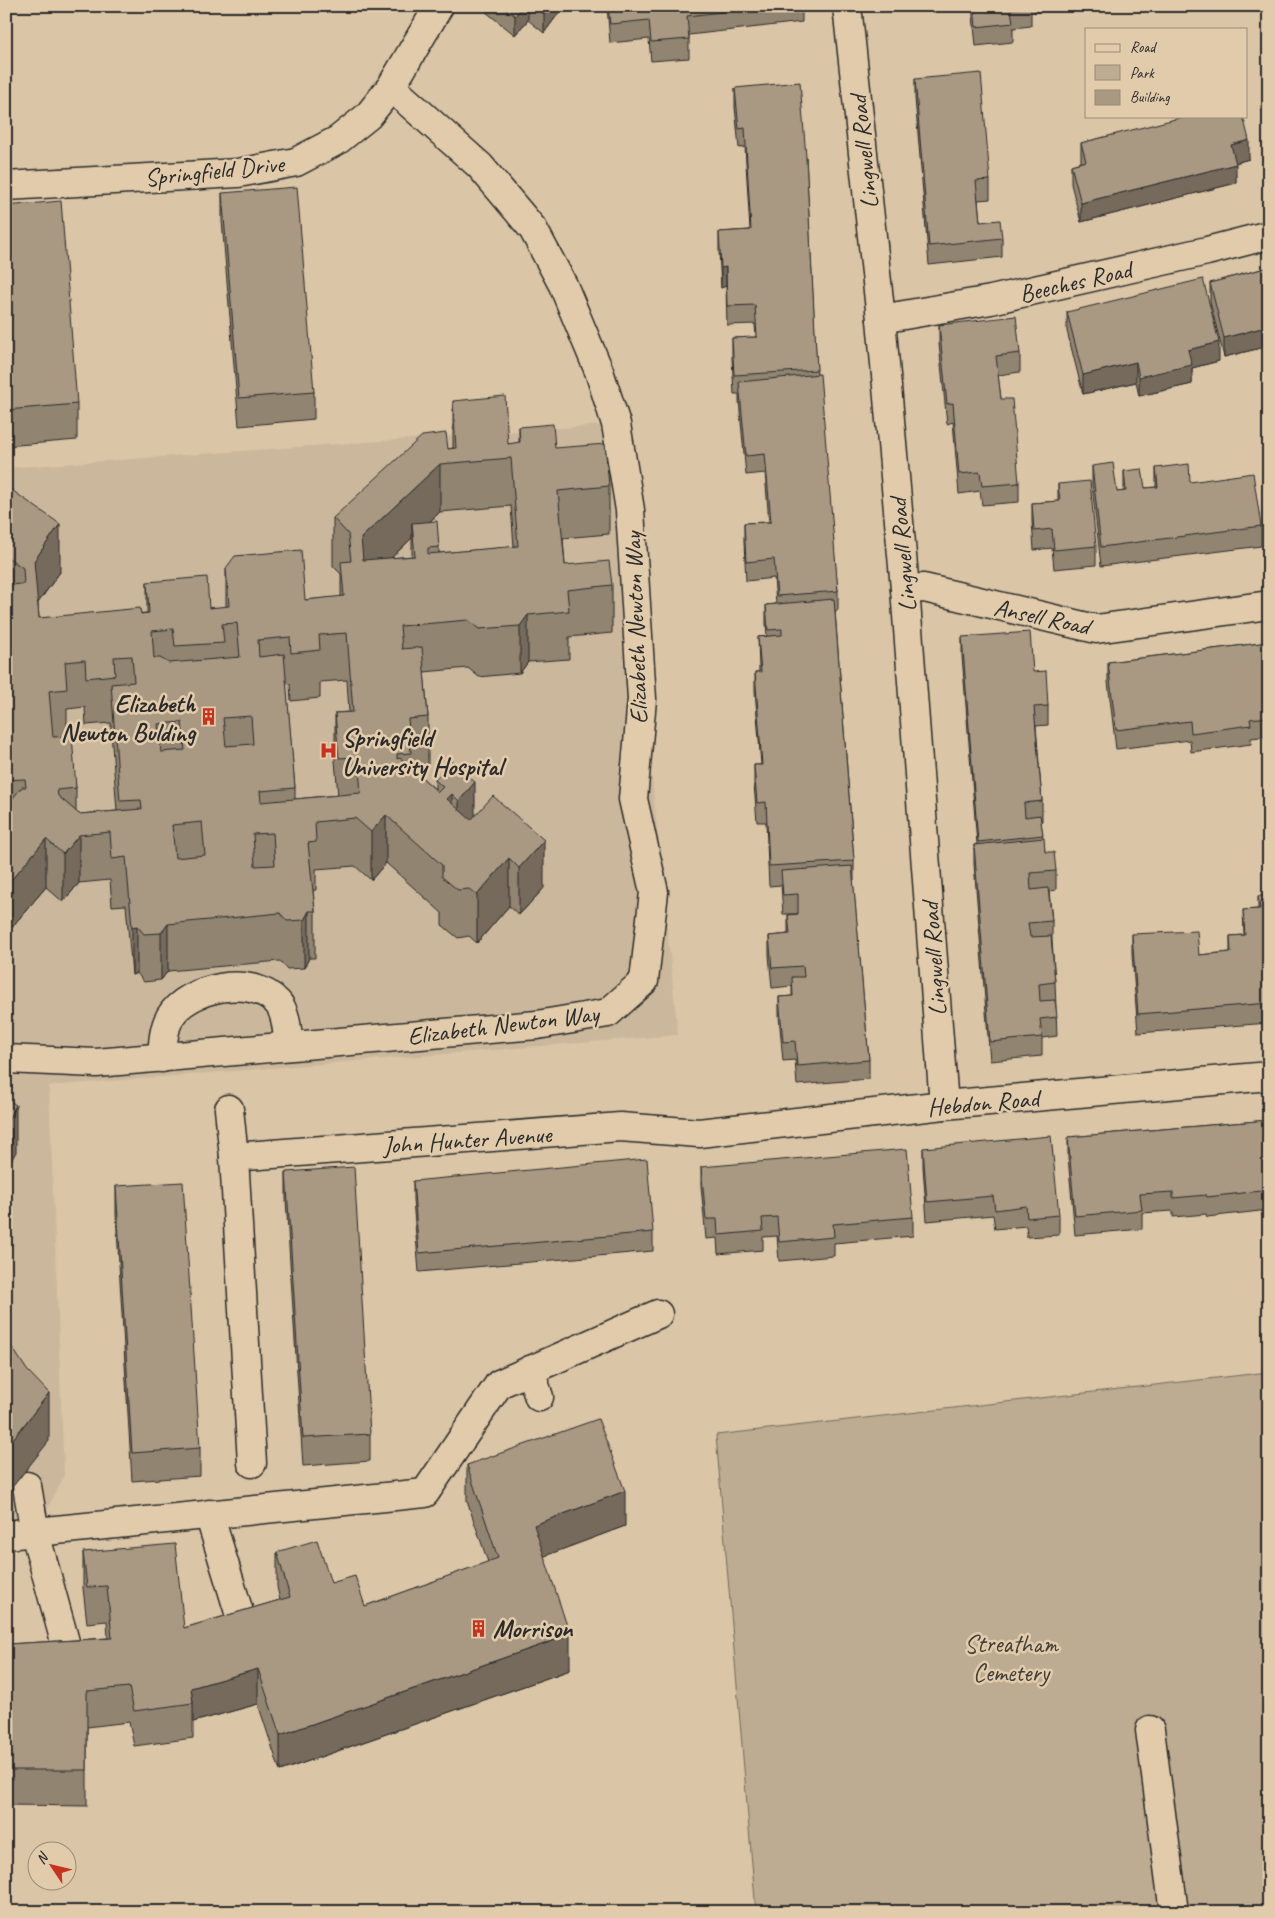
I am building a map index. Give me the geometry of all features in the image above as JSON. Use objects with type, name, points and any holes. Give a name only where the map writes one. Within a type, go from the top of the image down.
[{"type":"street","name":"Springfield Drive","points":[[6,186],[238,173],[296,162],[338,140],[368,116],[391,87],[439,6]]},
{"type":"street","name":"Lingwell Road","points":[[847,6],[880,319],[905,590],[944,1105]]},
{"type":"street","name":"Elizabeth Newton Way","points":[[6,1058],[96,1063],[537,1025],[608,1014],[644,981],[654,892],[633,799],[642,700],[630,510],[616,424],[605,389],[563,285],[533,229],[480,166],[391,87]]},
{"type":"street","name":"Beeches Road","points":[[880,319],[991,300],[1269,235]]},
{"type":"street","name":"Ansell Road","points":[[905,590],[924,588],[1096,629],[1269,605]]},
{"type":"street","points":[[162,1058],[164,1030],[171,1016],[184,1002],[204,991],[226,987],[250,988],[265,993],[278,1002],[284,1016],[289,1046]]},
{"type":"street","name":"Hebdon Road","points":[[699,1133],[944,1105],[1269,1076]]},
{"type":"street","points":[[229,1109],[234,1157],[252,1463]]},
{"type":"street","name":"John Hunter Avenue","points":[[234,1157],[620,1127],[699,1133]]},
{"type":"street","points":[[6,1535],[425,1493],[499,1384],[658,1314]]},
{"type":"street","points":[[530,1370],[539,1397]]},
{"type":"street","points":[[26,1486],[35,1533],[70,1660]]},
{"type":"street","points":[[208,1514],[249,1645]]},
{"type":"street","points":[[1150,1730],[1174,1912]]},
{"type":"shaded area","name":"Springfield University Hospital","points":[[616,424],[678,1035],[49,1086],[64,1476],[35,1533],[6,1534],[6,468]]},
{"type":"green space","name":"Streatham Cemetery","points":[[1269,1372],[1269,1912],[756,1912],[716,1435]]},
{"type":"building","points":[[503,6],[523,6],[515,16]]},
{"type":"building","points":[[534,6],[549,6],[544,14]]},
{"type":"building","points":[[608,6],[774,6],[687,16],[689,39],[651,42],[649,20],[610,24]]},
{"type":"building","points":[[974,6],[1031,7],[1011,9],[1013,23],[976,27]]},
{"type":"building","points":[[981,73],[990,180],[976,181],[980,222],[1000,220],[1002,238],[929,246],[915,79]]},
{"type":"building","points":[[800,82],[806,157],[817,370],[734,375],[732,338],[757,337],[755,305],[727,306],[726,267],[721,268],[719,232],[751,230],[745,128],[739,129],[735,88]]},
{"type":"building","points":[[1179,118],[1244,118],[1249,140],[1231,145],[1236,164],[1081,203],[1071,165],[1086,161],[1081,143]]},
{"type":"building","points":[[297,187],[314,392],[239,398],[222,193]]},
{"type":"building","points":[[61,201],[77,404],[6,410],[6,206]]},
{"type":"building","points":[[1269,267],[1269,326],[1224,338],[1210,283]]},
{"type":"building","points":[[1203,279],[1219,342],[1188,350],[1192,365],[1139,377],[1136,362],[1083,375],[1067,312]]},
{"type":"building","points":[[1016,316],[1020,353],[996,356],[1001,399],[1012,399],[1019,483],[982,486],[980,472],[959,474],[953,403],[947,404],[939,325]]},
{"type":"building","points":[[820,374],[838,591],[777,596],[774,559],[746,562],[744,523],[771,522],[765,454],[746,456],[739,382]]},
{"type":"building","points":[[505,396],[508,444],[520,442],[519,427],[553,424],[555,448],[605,444],[609,486],[558,491],[565,565],[609,561],[612,585],[567,590],[569,611],[528,615],[520,626],[479,629],[468,620],[400,626],[402,649],[422,647],[428,717],[408,719],[411,753],[397,754],[397,759],[400,758],[438,792],[443,787],[435,780],[451,761],[475,782],[459,801],[452,794],[447,799],[471,820],[493,796],[544,840],[519,868],[509,858],[477,895],[469,889],[458,890],[442,877],[442,865],[386,815],[371,832],[355,818],[315,822],[316,842],[308,843],[315,911],[309,911],[304,920],[287,921],[280,913],[168,924],[161,933],[144,934],[137,926],[132,927],[126,857],[112,859],[110,832],[79,835],[63,854],[46,839],[6,886],[6,806],[22,787],[26,787],[25,779],[6,780],[6,585],[24,584],[23,568],[6,556],[6,486],[60,524],[34,561],[39,618],[140,608],[141,614],[149,613],[147,582],[207,577],[209,608],[229,606],[226,568],[235,556],[301,550],[305,600],[344,596],[341,562],[351,561],[348,534],[333,518],[422,436],[446,433],[448,449],[456,448],[453,401]],"holes":[[[511,458],[518,546],[428,554],[428,548],[439,547],[437,521],[412,523],[415,556],[363,560],[361,538],[440,464]],[[237,623],[240,657],[169,663],[160,658],[154,658],[152,631],[173,629],[175,646],[224,643],[222,624]],[[347,633],[353,712],[335,713],[339,758],[358,757],[361,793],[261,802],[260,791],[295,788],[284,654],[259,657],[258,640],[290,637],[291,653],[320,650],[319,635]],[[132,656],[134,682],[111,684],[120,801],[141,800],[142,809],[79,814],[58,796],[57,790],[76,788],[72,736],[53,737],[49,691],[67,689],[65,662],[85,660],[86,678],[115,675],[114,657]],[[251,716],[253,744],[226,746],[223,718]],[[182,722],[185,750],[161,752],[158,724]],[[202,822],[205,855],[175,858],[172,825]],[[273,833],[275,865],[255,866],[253,834]]]},
{"type":"building","points":[[1113,463],[1117,492],[1126,491],[1124,471],[1142,469],[1145,488],[1158,487],[1156,468],[1189,464],[1190,482],[1253,473],[1261,526],[1101,547],[1092,466]]},
{"type":"building","points":[[1090,481],[1096,546],[1054,550],[1052,529],[1034,531],[1032,503],[1060,501],[1058,484]]},
{"type":"building","points":[[834,599],[854,861],[769,866],[766,802],[757,803],[754,765],[762,765],[755,672],[761,672],[758,637],[782,635],[782,629],[768,630],[766,605]]},
{"type":"building","points":[[1030,632],[1033,672],[1046,671],[1048,706],[1034,707],[1042,801],[1024,803],[1025,817],[1040,815],[1043,835],[978,842],[962,637]]},
{"type":"building","points":[[1269,642],[1269,717],[1250,719],[1251,725],[1191,733],[1190,721],[1116,730],[1108,662]]},
{"type":"building","points":[[1044,838],[1045,852],[1054,852],[1056,871],[1030,873],[1031,890],[1048,888],[1052,921],[1028,923],[1030,937],[1051,936],[1055,982],[1039,984],[1040,1001],[1055,1000],[1057,1017],[1040,1019],[1042,1037],[990,1042],[974,845]]},
{"type":"building","points":[[852,866],[869,1060],[797,1066],[795,1041],[783,1042],[779,997],[793,996],[792,977],[804,977],[803,966],[772,968],[769,936],[790,934],[788,915],[798,914],[798,894],[783,895],[781,871]]},
{"type":"building","points":[[1258,896],[1269,896],[1269,1003],[1138,1014],[1132,934],[1197,931],[1199,955],[1231,952],[1230,936],[1245,935],[1243,910],[1260,909]]},
{"type":"building","points":[[6,1098],[16,1105],[6,1123]]},
{"type":"building","points":[[1269,1120],[1269,1190],[1207,1197],[1206,1195],[1173,1198],[1173,1192],[1140,1194],[1142,1210],[1075,1216],[1068,1137]]},
{"type":"building","points":[[1051,1136],[1059,1215],[1027,1218],[1026,1206],[995,1210],[993,1196],[927,1202],[923,1148]]},
{"type":"building","points":[[907,1149],[913,1217],[833,1224],[834,1237],[779,1242],[777,1217],[762,1218],[763,1231],[718,1235],[717,1219],[706,1219],[701,1167]]},
{"type":"building","points":[[647,1159],[653,1232],[419,1253],[413,1181]]},
{"type":"building","points":[[354,1167],[370,1434],[303,1438],[286,1172]]},
{"type":"building","points":[[183,1182],[200,1448],[132,1453],[116,1186]]},
{"type":"building","points":[[6,1336],[27,1370],[49,1393],[6,1448]]},
{"type":"building","name":"Morrison","points":[[598,1419],[625,1491],[534,1525],[570,1635],[280,1735],[258,1669],[191,1688],[193,1703],[134,1711],[129,1687],[87,1691],[87,1770],[6,1770],[6,1627],[7,1644],[112,1638],[107,1586],[87,1587],[83,1552],[175,1544],[184,1628],[290,1597],[277,1552],[317,1540],[331,1583],[355,1576],[365,1606],[498,1558],[467,1465]]},
{"type":"place","name":"Elizabeth Newton Bulding","points":[[209,717]]},
{"type":"place","name":"Springfield University Hospital","points":[[328,751]]},
{"type":"place","name":"Morrison","points":[[479,1628]]}]
